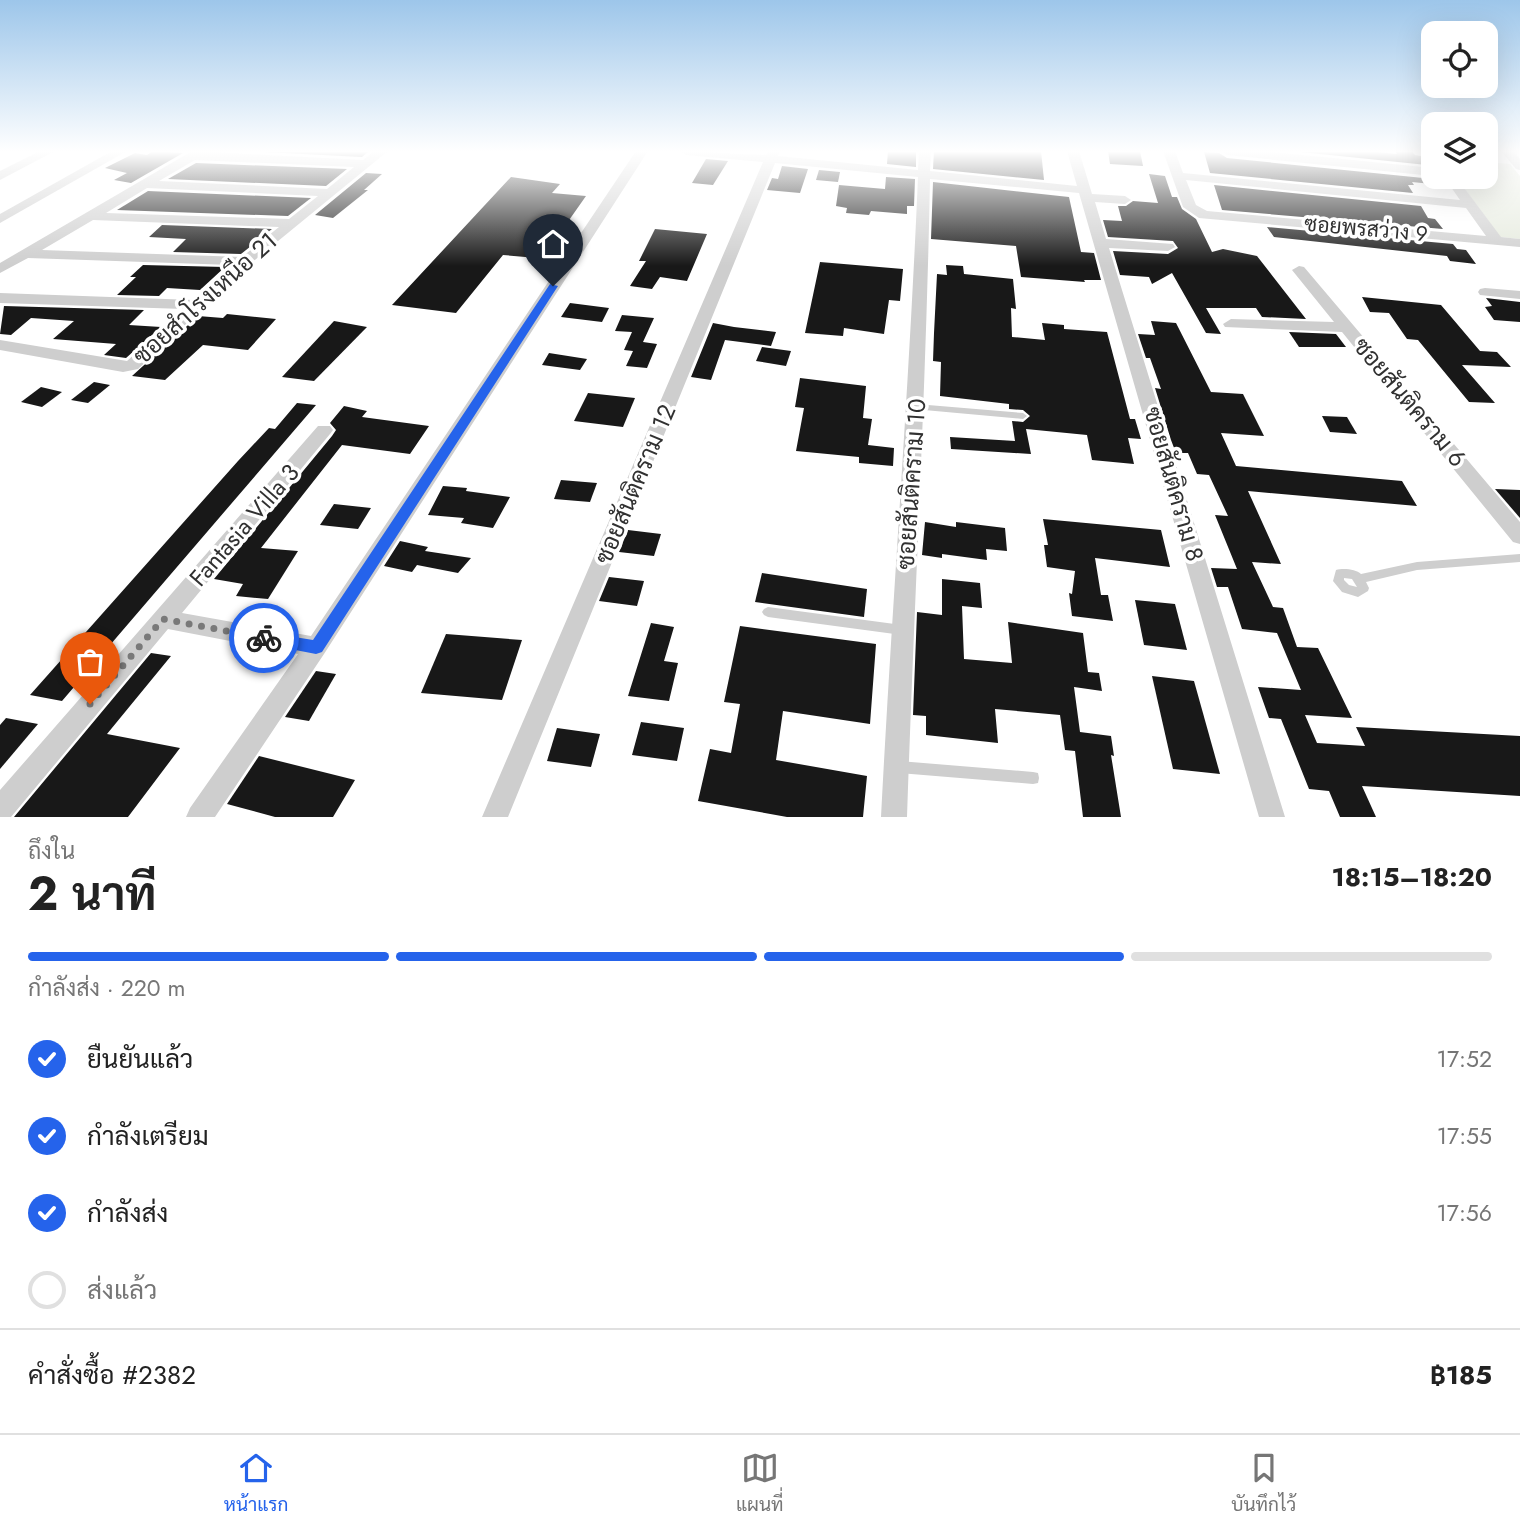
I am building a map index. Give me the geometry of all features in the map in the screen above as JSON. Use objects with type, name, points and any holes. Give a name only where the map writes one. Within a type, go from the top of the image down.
[{"type":"street","points":[[0,219],[53,189]]},
{"type":"street","points":[[0,268],[137,189]]},
{"type":"street","points":[[249,189],[327,193]]},
{"type":"street","name":"ซอยสำโรงเหนือ 21","points":[[0,345],[127,367],[245,261],[332,189]]},
{"type":"street","points":[[199,817],[316,647],[617,189]]},
{"type":"street","name":"ซอยสันติคราม 12","points":[[495,817],[759,189]]},
{"type":"street","name":"ซอยสันติคราม 10","points":[[894,817],[916,407],[924,189]]},
{"type":"street","points":[[1052,189],[1125,200]]},
{"type":"street","name":"ซอยสันติคราม 8","points":[[1084,189],[1272,817]]},
{"type":"street","name":"ซอยพรสว่าง 9","points":[[1184,189],[1190,207],[1204,215],[1520,243]]},
{"type":"street","points":[[1311,189],[1471,205]]},
{"type":"street","points":[[1459,189],[1497,241]]},
{"type":"street","points":[[91,216],[290,223]]},
{"type":"street","points":[[1100,243],[1168,247]]},
{"type":"street","points":[[27,254],[245,261]]},
{"type":"street","name":"ซอยสันติคราม 6","points":[[1299,270],[1511,514],[1520,536]]},
{"type":"street","points":[[1485,292],[1520,295]]},
{"type":"street","points":[[0,298],[196,305]]},
{"type":"street","points":[[1231,324],[1347,327]]},
{"type":"street","name":"Fantasia Villa 3","points":[[0,810],[324,430]]},
{"type":"street","name":"Fantasia Villa 3","points":[[163,619],[316,647]]},
{"type":"lane","points":[[916,407],[1023,416]]},
{"type":"lane","points":[[1360,579],[1417,566],[1520,558]]},
{"type":"lane","points":[[768,612],[902,631]]},
{"type":"lane","points":[[896,766],[1033,778]]},
{"type":"shaded area","points":[[1465,189],[1520,189],[1520,239],[1500,237]]},
{"type":"building","points":[[346,189],[368,190],[333,218],[315,215]]},
{"type":"building","points":[[500,189],[555,189],[552,193],[586,196],[537,258],[503,255],[456,313],[392,305]]},
{"type":"building","points":[[767,189],[801,189],[800,193]]},
{"type":"building","points":[[838,189],[915,189],[914,206],[907,206],[907,214],[871,211],[869,215],[846,213],[847,208],[836,206]]},
{"type":"building","points":[[933,189],[998,189],[1069,197],[1081,252],[1094,253],[1101,280],[1084,280],[1085,282],[1021,277],[1016,246],[931,239]]},
{"type":"building","points":[[1154,189],[1169,189],[1172,197],[1177,197],[1182,209],[1196,219],[1212,252],[1223,249],[1257,256],[1306,319],[1262,317],[1256,308],[1206,308],[1221,334],[1206,333],[1172,273],[1152,284],[1149,277],[1120,275],[1113,251],[1168,254],[1178,248],[1173,241],[1108,237],[1103,220],[1122,221],[1118,206],[1126,206],[1133,201],[1158,203]]},
{"type":"building","points":[[1215,189],[1255,189],[1421,206],[1428,218],[1435,219],[1443,229],[1222,210]]},
{"type":"building","points":[[1374,189],[1411,189],[1413,193]]},
{"type":"building","points":[[148,191],[311,198],[288,216],[117,210]]},
{"type":"building","points":[[162,225],[272,229],[241,254],[173,252],[186,239],[149,237]]},
{"type":"building","points":[[1267,227],[1453,244],[1457,249],[1466,250],[1476,264],[1450,261],[1447,256],[1274,237]]},
{"type":"building","points":[[655,229],[707,234],[687,281],[660,277],[652,289],[630,286],[646,261],[639,261]]},
{"type":"building","points":[[820,262],[903,269],[900,301],[889,300],[884,334],[844,328],[843,336],[805,333]]},
{"type":"building","points":[[143,265],[225,267],[200,290],[167,288],[159,296],[117,295],[136,277],[130,277]]},
{"type":"building","points":[[946,265],[963,266],[964,274],[1013,279],[1016,309],[1011,308],[1012,337],[1045,340],[1042,323],[1064,325],[1064,329],[1107,332],[1130,419],[1135,419],[1141,439],[1128,438],[1134,464],[1092,460],[1087,435],[1026,429],[1031,454],[951,449],[950,437],[1015,441],[1012,421],[1023,422],[1030,416],[1023,410],[1009,409],[1009,404],[940,396],[941,362],[933,361],[934,333],[937,274],[947,275]]},
{"type":"building","points":[[1362,297],[1441,305],[1480,351],[1497,352],[1511,367],[1462,365],[1495,403],[1469,402],[1418,340],[1407,339],[1389,313],[1370,312]]},
{"type":"building","points":[[1486,298],[1520,302],[1520,322],[1494,320],[1485,307],[1492,306]]},
{"type":"building","points":[[570,303],[609,308],[602,322],[561,317]]},
{"type":"building","points":[[4,306],[144,310],[129,325],[161,327],[126,358],[104,355],[116,344],[53,339],[74,321],[31,318],[11,335],[0,334]]},
{"type":"building","points":[[227,314],[276,319],[248,350],[203,345],[165,380],[132,376],[198,316],[223,318]]},
{"type":"building","points":[[622,315],[654,318],[643,342],[657,344],[647,368],[626,366],[633,351],[624,350],[632,332],[615,331]]},
{"type":"building","points":[[334,321],[367,327],[314,381],[282,377]]},
{"type":"building","points":[[1151,321],[1176,323],[1211,392],[1243,394],[1264,436],[1221,433],[1236,466],[1402,481],[1417,506],[1248,491],[1281,564],[1252,562],[1273,607],[1283,608],[1297,647],[1318,648],[1352,718],[1305,715],[1317,743],[1365,746],[1356,727],[1520,736],[1520,796],[1362,786],[1376,817],[1340,817],[1329,791],[1309,789],[1281,719],[1269,718],[1258,687],[1301,690],[1277,633],[1242,629],[1228,587],[1217,587],[1211,568],[1237,569],[1215,515],[1228,516],[1209,475],[1197,474],[1188,453],[1176,453],[1155,388],[1161,389],[1138,334],[1155,335]]},
{"type":"building","points":[[713,323],[776,332],[771,346],[725,340],[711,380],[691,377]]},
{"type":"building","points":[[1289,332],[1336,334],[1346,347],[1299,347]]},
{"type":"building","points":[[762,347],[791,351],[786,366],[756,361]]},
{"type":"building","points":[[549,353],[587,359],[580,370],[542,365]]},
{"type":"building","points":[[800,378],[866,386],[863,418],[872,419],[868,445],[894,448],[893,466],[859,463],[859,457],[796,451],[804,408],[795,407]]},
{"type":"building","points":[[94,382],[110,385],[88,403],[71,400]]},
{"type":"building","points":[[41,387],[62,392],[42,407],[21,402]]},
{"type":"building","points":[[588,393],[635,398],[623,427],[574,421]]},
{"type":"building","points":[[297,403],[316,405],[62,701],[30,695],[238,461],[269,428],[275,429]]},
{"type":"building","points":[[344,406],[367,411],[362,417],[429,426],[410,454],[342,445],[261,548],[298,551],[268,599],[236,596],[243,584],[214,579],[332,436],[336,430],[330,423]]},
{"type":"building","points":[[1322,416],[1347,417],[1357,434],[1330,432]]},
{"type":"building","points":[[561,480],[597,483],[590,502],[554,499]]},
{"type":"building","points":[[443,486],[510,497],[493,528],[461,523],[464,518],[428,515]]},
{"type":"building","points":[[1495,489],[1520,490],[1520,518]]},
{"type":"building","points":[[334,504],[371,508],[358,529],[320,525]]},
{"type":"building","points":[[1043,519],[1161,530],[1170,567],[1095,558],[1101,595],[1108,595],[1113,621],[1072,616],[1069,593],[1072,594],[1075,571],[1047,567],[1044,545],[1048,545]]},
{"type":"building","points":[[925,522],[956,527],[956,522],[1005,528],[1007,551],[986,549],[987,560],[942,554],[942,558],[922,555]]},
{"type":"building","points":[[628,530],[661,534],[654,556],[619,552]]},
{"type":"building","points":[[400,541],[428,547],[425,551],[471,558],[458,573],[417,565],[412,572],[384,566]]},
{"type":"building","points":[[762,573],[867,589],[864,617],[755,602]]},
{"type":"building","points":[[609,577],[644,581],[637,606],[599,601]]},
{"type":"building","points":[[942,579],[980,583],[982,608],[962,606],[964,659],[1012,663],[1008,622],[1083,633],[1088,672],[1099,673],[1102,691],[1074,687],[1080,732],[1111,736],[1114,756],[1111,755],[1121,817],[1083,817],[1075,751],[1065,750],[1060,715],[995,709],[998,743],[926,735],[926,716],[913,715],[917,612],[942,615]]},
{"type":"building","points":[[1135,600],[1175,604],[1187,650],[1144,645]]},
{"type":"building","points":[[651,623],[674,627],[664,661],[678,663],[669,701],[628,696]]},
{"type":"building","points":[[740,626],[876,644],[870,724],[783,711],[776,760],[867,776],[863,817],[787,817],[698,801],[710,749],[731,753],[740,704],[724,702]]},
{"type":"building","points":[[446,634],[522,640],[502,700],[421,693]]},
{"type":"building","points":[[151,653],[171,656],[107,734],[180,748],[128,817],[14,817]]},
{"type":"building","points":[[316,671],[336,674],[309,721],[285,717]]},
{"type":"building","points":[[1152,676],[1194,681],[1220,774],[1173,769]]},
{"type":"building","points":[[6,718],[38,724],[0,769],[0,725]]},
{"type":"building","points":[[641,722],[684,728],[677,761],[632,755]]},
{"type":"building","points":[[557,728],[600,734],[591,767],[547,761]]},
{"type":"building","points":[[259,756],[355,780],[333,817],[275,817],[227,804]]},
{"type":"way so far","points":[[90,704],[163,619],[264,638]]},
{"type":"route","points":[[264,638],[316,647],[553,286]]}]
